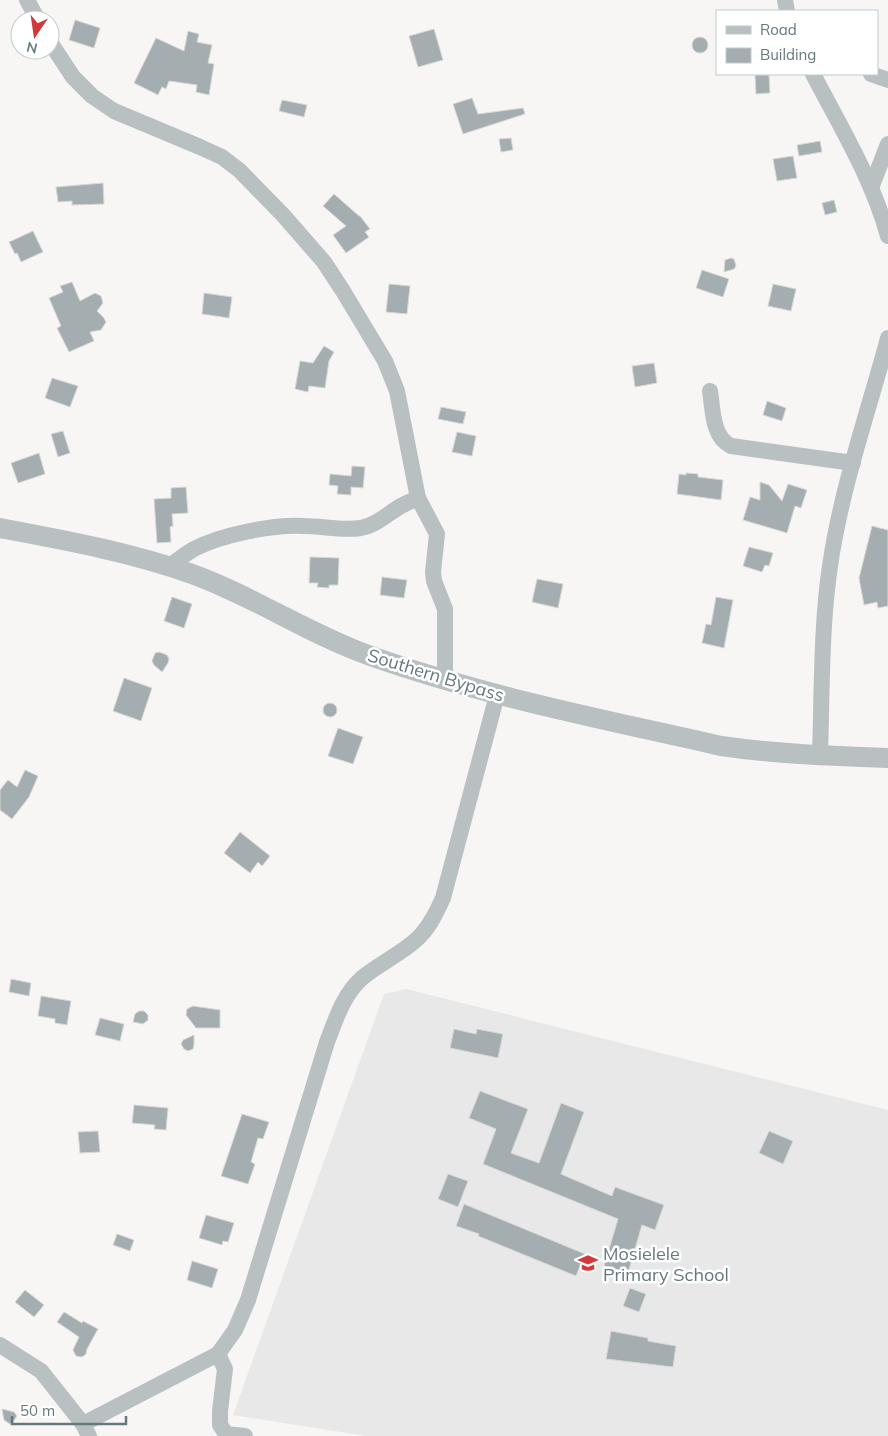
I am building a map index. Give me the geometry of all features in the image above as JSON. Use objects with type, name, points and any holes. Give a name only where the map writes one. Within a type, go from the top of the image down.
[{"type":"street","points":[[60,57],[73,77],[92,96],[114,111],[158,128],[222,157],[239,170],[283,215],[324,262],[385,361],[397,391],[418,498],[437,534],[433,572],[434,581],[445,609],[446,679]]},
{"type":"street","points":[[814,75],[872,188],[888,236]]},
{"type":"street","points":[[874,75],[888,80]]},
{"type":"street","points":[[872,188],[888,144]]},
{"type":"street","points":[[820,755],[824,637],[829,568],[853,464],[888,338]]},
{"type":"street","points":[[710,391],[717,434],[724,443],[731,446],[853,464]]},
{"type":"street","points":[[168,567],[194,550],[218,539],[272,528],[303,525],[334,529],[360,528],[375,524],[401,506],[418,498]]},
{"type":"street","name":"Southern Bypass","points":[[0,528],[60,539],[192,574],[368,654],[498,695],[721,746],[820,755],[888,758]]},
{"type":"street","points":[[0,1345],[41,1371],[86,1430],[218,1354],[235,1330],[248,1300],[327,1042],[338,1012],[347,996],[362,978],[420,936],[432,921],[443,898],[498,695]]},
{"type":"street","points":[[218,1354],[225,1369],[220,1425],[226,1435],[245,1436]]},
{"type":"shaded area","name":"Mosielele Primary School","points":[[406,989],[888,1110],[888,1436],[366,1436],[233,1415],[384,994]]},
{"type":"building","points":[[75,20],[100,28],[94,48],[69,40]]},
{"type":"building","points":[[434,29],[443,60],[418,67],[409,36]]},
{"type":"building","points":[[188,31],[199,34],[197,42],[212,45],[208,63],[214,64],[209,95],[196,92],[197,85],[169,81],[166,89],[162,87],[158,95],[134,83],[156,38],[184,51]]},
{"type":"building","points":[[700,37],[706,39],[708,45],[706,51],[700,53],[694,51],[692,45],[694,39]]},
{"type":"building","points":[[755,75],[769,75],[770,93],[756,94]]},
{"type":"building","points":[[472,98],[478,114],[523,108],[525,114],[463,134],[453,104]]},
{"type":"building","points":[[282,100],[307,105],[304,117],[279,111]]},
{"type":"building","points":[[511,138],[513,150],[501,152],[499,139]]},
{"type":"building","points":[[820,141],[822,152],[799,156],[797,145]]},
{"type":"building","points":[[793,156],[797,178],[777,181],[773,159]]},
{"type":"building","points":[[103,183],[104,204],[72,205],[72,201],[58,202],[56,187]]},
{"type":"building","points":[[334,194],[360,216],[370,229],[365,232],[369,237],[346,253],[333,235],[346,226],[323,206]]},
{"type":"building","points":[[834,200],[837,212],[825,215],[822,203]]},
{"type":"building","points":[[33,231],[43,252],[21,262],[9,242]]},
{"type":"building","points":[[734,259],[736,266],[734,269],[724,272],[725,260]]},
{"type":"building","points":[[702,270],[729,279],[723,297],[696,288]]},
{"type":"building","points":[[72,282],[80,301],[95,293],[101,296],[103,303],[97,311],[106,322],[101,330],[90,332],[94,341],[69,352],[57,328],[61,326],[49,298],[63,292],[60,286]]},
{"type":"building","points":[[389,284],[410,286],[407,314],[386,312]]},
{"type":"building","points":[[773,284],[796,289],[791,311],[768,306]]},
{"type":"building","points":[[204,293],[232,297],[229,318],[202,314]]},
{"type":"building","points":[[324,346],[334,352],[329,361],[325,388],[309,386],[308,392],[295,389],[300,361],[313,363]]},
{"type":"building","points":[[654,363],[657,383],[635,387],[632,366]]},
{"type":"building","points":[[52,378],[78,386],[70,407],[45,398]]},
{"type":"building","points":[[767,401],[786,408],[782,421],[763,415]]},
{"type":"building","points":[[441,407],[466,412],[463,424],[438,419]]},
{"type":"building","points":[[63,431],[70,453],[58,457],[51,434]]},
{"type":"building","points":[[457,432],[476,436],[472,456],[452,452]]},
{"type":"building","points":[[39,453],[45,474],[18,483],[11,463]]},
{"type":"building","points":[[352,466],[365,467],[363,488],[351,487],[351,495],[337,494],[338,486],[329,485],[330,474],[351,476]]},
{"type":"building","points":[[686,473],[698,474],[698,477],[723,480],[721,500],[677,494],[679,474],[686,475]]},
{"type":"building","points":[[760,482],[769,485],[782,501],[788,484],[807,490],[801,508],[795,506],[787,533],[743,520],[750,497],[760,500]]},
{"type":"building","points":[[186,487],[188,513],[172,514],[173,526],[170,527],[171,542],[157,543],[154,499],[171,498],[171,488]]},
{"type":"building","points":[[872,526],[888,530],[888,606],[878,608],[877,602],[864,605],[859,578]]},
{"type":"building","points":[[749,547],[773,553],[769,566],[765,565],[762,572],[743,566]]},
{"type":"building","points":[[310,557],[339,558],[338,585],[329,585],[329,588],[317,587],[318,583],[309,583]]},
{"type":"building","points":[[382,577],[407,580],[404,598],[380,595]]},
{"type":"building","points":[[537,579],[563,584],[558,608],[532,602]]},
{"type":"building","points":[[172,597],[192,604],[184,628],[164,621]]},
{"type":"building","points":[[716,597],[733,600],[724,648],[702,643],[706,624],[711,625]]},
{"type":"building","points":[[159,652],[167,655],[169,659],[162,672],[152,661],[155,653]]},
{"type":"building","points":[[124,678],[152,688],[141,721],[113,711]]},
{"type":"building","points":[[327,703],[333,703],[337,710],[333,717],[327,717],[323,713],[323,707]]},
{"type":"building","points":[[338,728],[363,737],[353,764],[328,756]]},
{"type":"building","points":[[25,770],[38,776],[29,797],[12,819],[0,810],[0,790],[8,780],[17,787]]},
{"type":"building","points":[[240,832],[270,856],[262,866],[258,862],[250,873],[224,853]]},
{"type":"building","points":[[11,979],[31,983],[29,996],[9,992]]},
{"type":"building","points":[[41,996],[71,1001],[67,1025],[55,1023],[55,1019],[38,1016]]},
{"type":"building","points":[[193,1006],[220,1010],[220,1028],[196,1028],[186,1015],[187,1009]]},
{"type":"building","points":[[139,1011],[144,1011],[148,1015],[148,1020],[143,1024],[133,1022],[135,1014]]},
{"type":"building","points":[[100,1018],[124,1024],[120,1041],[95,1035]]},
{"type":"building","points":[[454,1029],[476,1034],[477,1029],[503,1034],[498,1058],[450,1048]]},
{"type":"building","points":[[194,1035],[193,1049],[188,1051],[184,1049],[181,1044],[183,1040]]},
{"type":"building","points":[[480,1091],[528,1109],[511,1153],[539,1163],[561,1103],[584,1112],[561,1174],[612,1196],[615,1187],[664,1205],[655,1230],[642,1225],[628,1273],[604,1266],[618,1219],[483,1164],[496,1129],[469,1118]]},
{"type":"building","points":[[134,1105],[168,1108],[166,1130],[154,1129],[155,1125],[132,1123]]},
{"type":"building","points":[[242,1114],[269,1122],[263,1139],[258,1138],[251,1162],[255,1164],[248,1184],[221,1176]]},
{"type":"building","points":[[98,1131],[100,1152],[80,1153],[78,1132]]},
{"type":"building","points":[[769,1131],[793,1141],[783,1164],[759,1153]]},
{"type":"building","points":[[448,1174],[468,1181],[458,1207],[438,1199]]},
{"type":"building","points":[[464,1204],[585,1254],[576,1276],[456,1226]]},
{"type":"building","points":[[206,1215],[234,1223],[228,1242],[223,1241],[222,1245],[199,1238]]},
{"type":"building","points":[[117,1234],[134,1240],[130,1251],[113,1245]]},
{"type":"building","points":[[192,1261],[218,1269],[212,1288],[187,1280]]},
{"type":"building","points":[[630,1288],[646,1294],[639,1312],[623,1306]]},
{"type":"building","points":[[25,1290],[44,1305],[34,1317],[15,1302]]},
{"type":"building","points":[[64,1312],[82,1323],[83,1321],[98,1329],[86,1354],[82,1357],[76,1356],[73,1350],[79,1337],[57,1322]]},
{"type":"building","points":[[611,1331],[676,1346],[673,1367],[606,1359]]},
{"type":"building","points":[[2,1409],[14,1412],[17,1416],[13,1422],[10,1424],[4,1420]]},
{"type":"place","name":"Mosielele Primary School","points":[[588,1263]]}]
